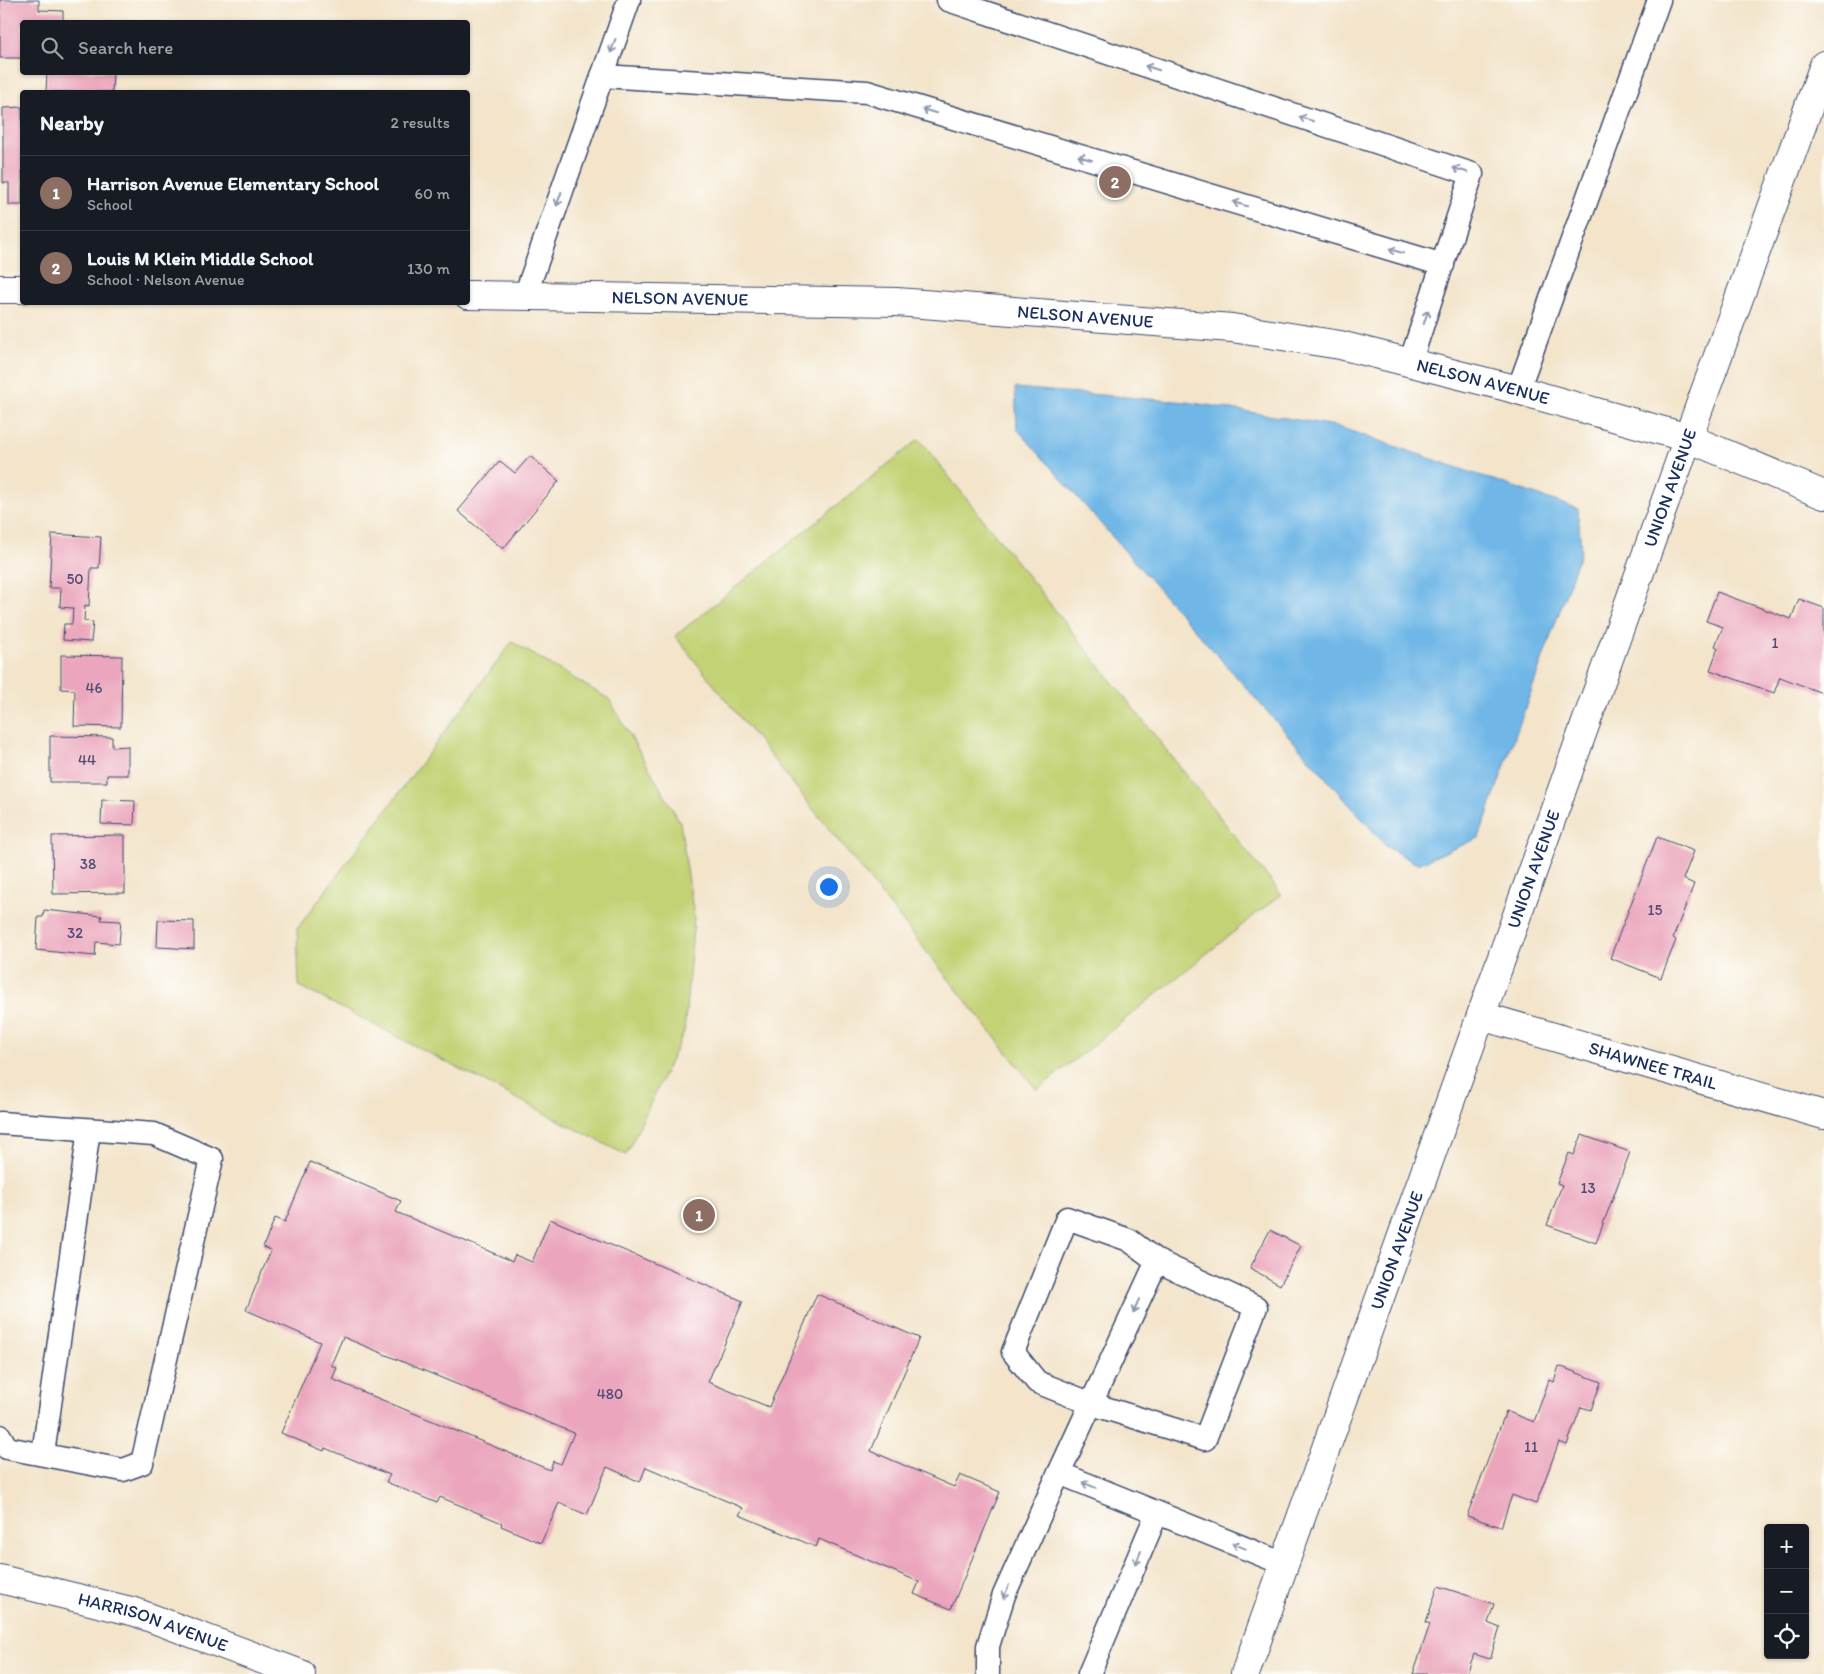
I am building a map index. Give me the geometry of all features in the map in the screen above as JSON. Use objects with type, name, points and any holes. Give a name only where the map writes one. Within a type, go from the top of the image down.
[{"type":"street","name":"UNION AVENUE","points":[[1245,1674],[1688,438],[1824,65]]},
{"type":"street","points":[[0,289],[20,289]]},
{"type":"street","name":"NELSON AVENUE","points":[[470,295],[897,302],[1232,328],[1340,346],[1518,390],[1688,438],[1824,495]]},
{"type":"street","name":"SHAWNEE TRAIL","points":[[1481,1016],[1824,1115]]},
{"type":"street","name":"HARRISON AVENUE","points":[[0,1579],[135,1612],[301,1674]]},
{"type":"lane","points":[[524,296],[629,0]]},
{"type":"lane","points":[[948,0],[1472,174],[1410,363]]},
{"type":"lane","points":[[1518,390],[1659,0]]},
{"type":"lane","points":[[602,76],[867,92],[1442,265]]},
{"type":"lane","points":[[0,1123],[154,1134],[212,1159],[142,1463],[123,1470],[7,1448],[0,1436]]},
{"type":"lane","points":[[43,1454],[89,1130]]},
{"type":"lane","points":[[1067,1218],[1129,1240],[1157,1261],[1256,1307],[1205,1439],[1092,1404],[1037,1382],[1013,1352],[1067,1218]]},
{"type":"lane","points":[[988,1674],[988,1646],[1004,1595],[1157,1261]]},
{"type":"lane","points":[[1059,1473],[1284,1564]]},
{"type":"lane","points":[[1089,1674],[1157,1513]]},
{"type":"green space","points":[[919,439],[1281,894],[1037,1090],[675,636]]},
{"type":"green space","points":[[512,642],[609,699],[680,822],[694,917],[684,1032],[626,1155],[299,986],[297,929]]},
{"type":"water","points":[[1015,388],[1187,402],[1336,426],[1578,509],[1581,551],[1479,838],[1417,864],[1387,847],[1017,429]]},
{"type":"building","points":[[0,0],[39,0],[39,10],[63,11],[63,20],[20,20],[20,58],[0,58]]},
{"type":"building","points":[[47,75],[113,75],[112,90],[46,90]]},
{"type":"building","points":[[20,107],[20,205],[9,205],[9,183],[3,183],[3,108]]},
{"type":"building","points":[[530,456],[559,481],[503,549],[458,511],[500,461],[515,473]]},
{"type":"building","points":[[52,534],[101,537],[99,568],[91,568],[89,606],[85,605],[84,621],[93,622],[91,642],[63,640],[64,624],[72,624],[73,608],[60,607],[61,588],[49,588]]},
{"type":"building","points":[[1717,592],[1791,619],[1799,599],[1824,608],[1824,686],[1822,693],[1780,677],[1774,693],[1710,670],[1718,648],[1715,646],[1723,627],[1706,621]]},
{"type":"building","points":[[61,655],[122,656],[121,727],[74,726],[75,690],[61,689]]},
{"type":"building","points":[[50,736],[112,737],[112,747],[128,746],[128,775],[107,775],[107,782],[50,782]]},
{"type":"building","points":[[102,800],[135,801],[134,825],[101,824]]},
{"type":"building","points":[[125,835],[125,893],[53,894],[52,836]]},
{"type":"building","points":[[1657,837],[1694,851],[1683,879],[1694,884],[1673,938],[1676,940],[1661,978],[1610,958]]},
{"type":"building","points":[[44,910],[102,916],[101,920],[121,921],[119,944],[96,942],[95,956],[36,950],[38,917],[43,917]]},
{"type":"building","points":[[158,920],[194,921],[194,949],[157,947]]},
{"type":"building","points":[[1582,1135],[1630,1152],[1596,1243],[1547,1225],[1562,1185],[1557,1183],[1569,1153],[1574,1155]]},
{"type":"building","points":[[310,1162],[401,1201],[396,1212],[512,1261],[515,1255],[532,1262],[550,1219],[743,1301],[708,1382],[769,1407],[817,1294],[919,1338],[871,1451],[954,1487],[960,1475],[1000,1492],[951,1609],[914,1594],[919,1582],[819,1539],[816,1547],[739,1515],[743,1508],[646,1467],[640,1482],[607,1467],[587,1515],[559,1503],[541,1543],[501,1526],[502,1523],[440,1497],[437,1503],[386,1482],[390,1475],[325,1448],[324,1451],[281,1433],[320,1342],[246,1310],[271,1250],[263,1247],[275,1218],[285,1222]],"holes":[[[343,1337],[574,1433],[561,1464],[553,1461],[550,1470],[332,1379],[337,1368],[331,1365]]]},
{"type":"building","points":[[1270,1230],[1301,1246],[1280,1285],[1250,1268]]},
{"type":"building","points":[[1559,1366],[1601,1382],[1591,1410],[1581,1407],[1567,1445],[1559,1442],[1536,1504],[1512,1495],[1501,1527],[1467,1516],[1506,1411],[1534,1422],[1549,1380],[1554,1382]]},
{"type":"building","points":[[1438,1586],[1494,1604],[1488,1623],[1500,1628],[1490,1659],[1474,1654],[1467,1674],[1413,1674],[1430,1624],[1426,1622]]},
{"type":"place","name":"Louis M Klein Middle School","points":[[1115,182]]},
{"type":"place","name":"Harrison Avenue Elementary School","points":[[699,1215]]}]
